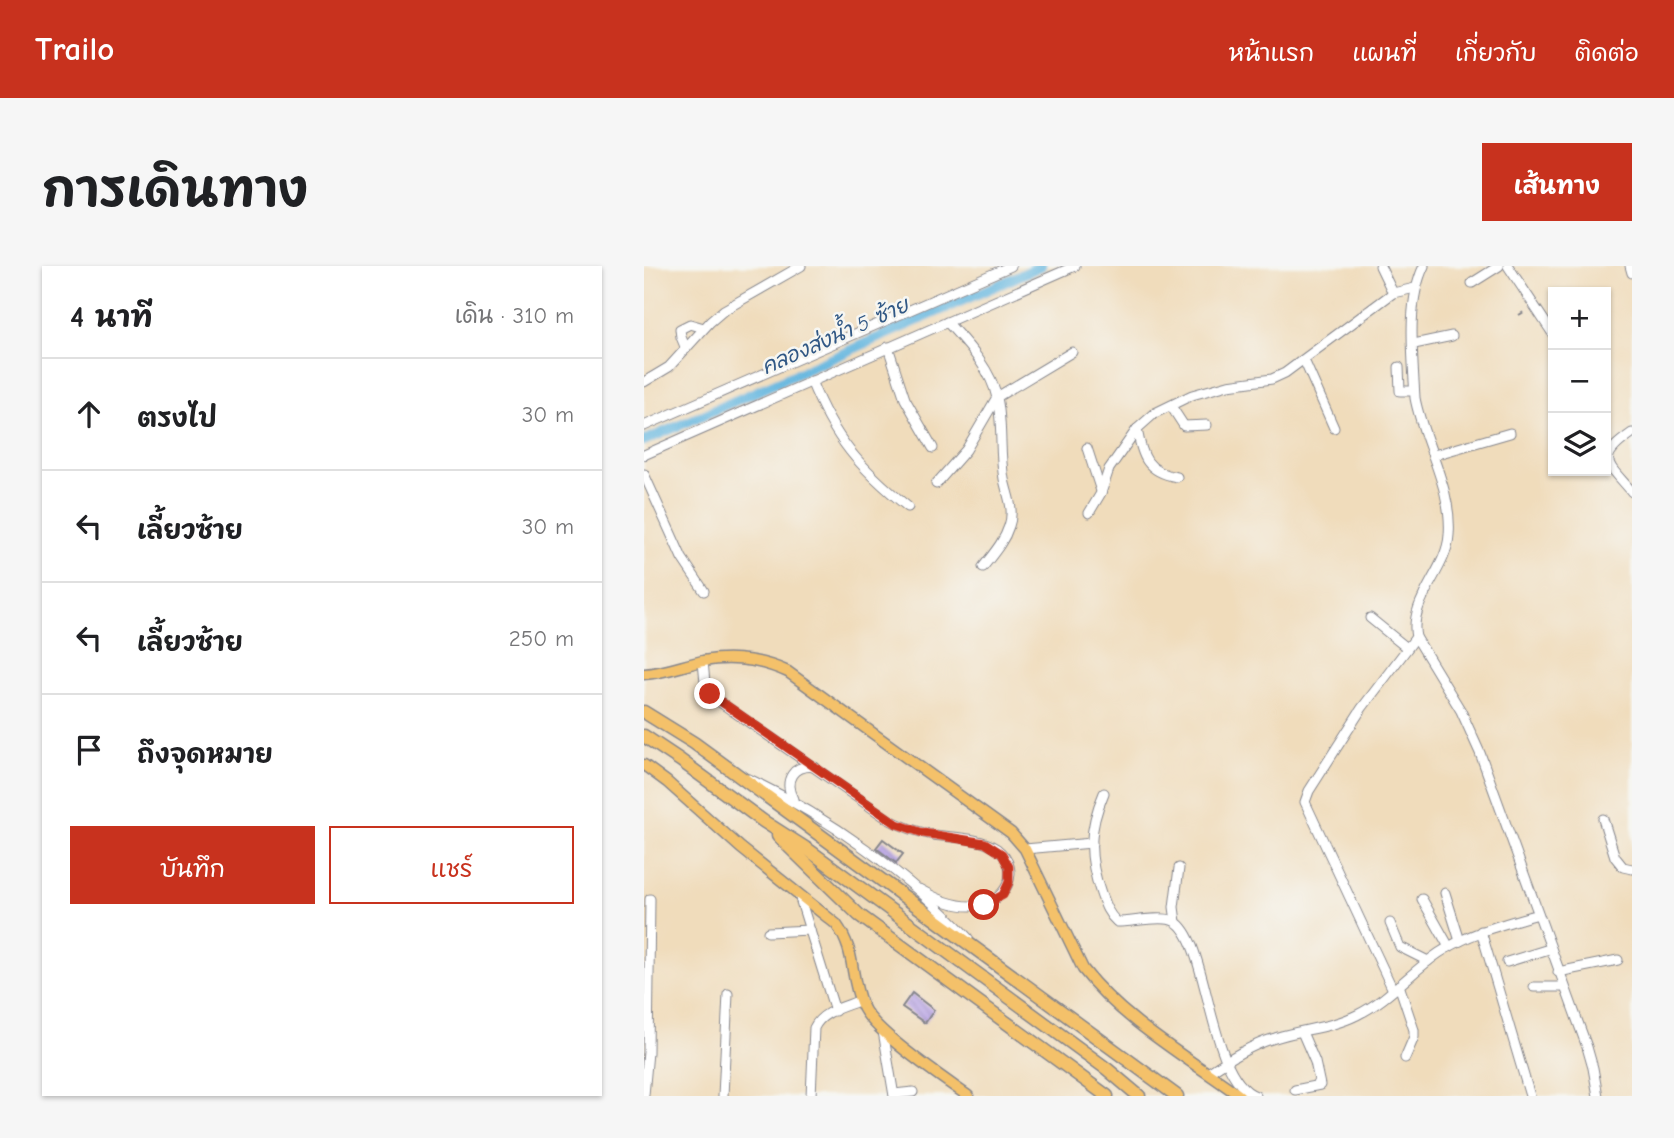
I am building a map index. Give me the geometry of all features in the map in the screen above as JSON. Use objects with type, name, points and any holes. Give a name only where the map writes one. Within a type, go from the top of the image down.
[{"type":"highway","points":[[644,712],[732,770],[1177,1096]]},
{"type":"highway","points":[[644,736],[763,821],[810,851],[1107,1069],[1139,1096]]},
{"type":"highway","points":[[763,821],[859,915],[1107,1096]]},
{"type":"main road","points":[[644,674],[659,673],[703,661],[736,659],[769,663],[788,672],[1011,833],[1025,849],[1083,969],[1094,984],[1142,1025],[1240,1096]]},
{"type":"main road","points":[[644,765],[836,924],[847,939],[860,1000],[871,1020],[968,1096]]},
{"type":"street","points":[[644,382],[669,367],[724,310],[801,266]]},
{"type":"street","points":[[644,426],[1011,266]]},
{"type":"street","points":[[644,455],[1075,266]]},
{"type":"street","points":[[1380,266],[1393,293]]},
{"type":"street","points":[[1424,266],[1415,288],[1414,391],[1417,411],[1434,455],[1450,534],[1446,552],[1418,610],[1413,627],[1416,637],[1461,711],[1480,753],[1593,1068],[1598,1096]]},
{"type":"street","points":[[1472,283],[1499,266]]},
{"type":"street","points":[[1508,266],[1548,326]]},
{"type":"street","points":[[1630,266],[1632,274]]},
{"type":"street","points":[[1089,513],[1101,493],[1109,469],[1145,419],[1211,389],[1272,379],[1285,373],[1393,293],[1415,288]]},
{"type":"street","points":[[947,322],[969,346],[992,382],[997,397],[1004,479],[1012,506],[1010,525],[983,567]]},
{"type":"street","points":[[687,349],[680,329],[690,324],[704,328]]},
{"type":"street","points":[[1414,344],[1452,336]]},
{"type":"street","points":[[888,347],[905,399],[933,448]]},
{"type":"street","points":[[936,484],[966,450],[997,397],[1072,352]]},
{"type":"street","points":[[1304,360],[1334,428]]},
{"type":"street","points":[[1399,367],[1400,391],[1414,391]]},
{"type":"street","points":[[811,381],[823,410],[841,440],[875,479],[908,507]]},
{"type":"street","points":[[1171,405],[1184,426],[1207,425]]},
{"type":"street","points":[[1137,429],[1142,450],[1152,469],[1177,477]]},
{"type":"street","points":[[1434,455],[1510,433]]},
{"type":"street","points":[[1632,433],[1610,450],[1608,459],[1610,466],[1632,492]]},
{"type":"street","points":[[1087,448],[1101,493]]},
{"type":"street","points":[[644,474],[682,558],[704,592]]},
{"type":"street","points":[[1370,618],[1407,648]]},
{"type":"street","points":[[1405,1058],[1414,1037],[1414,1030],[1305,802],[1309,791],[1362,708],[1416,637]]},
{"type":"street","points":[[703,661],[705,683],[714,698],[897,824],[923,833],[985,843],[1002,854],[1009,867],[1007,889],[998,899],[984,905],[955,905],[919,890]]},
{"type":"street","points":[[793,800],[788,786],[792,773],[802,767],[817,768]]},
{"type":"street","points":[[732,770],[793,800],[919,890],[984,955]]},
{"type":"street","points":[[1104,793],[1094,823],[1093,870],[1111,918],[1117,922],[1170,919],[1185,931],[1200,968],[1214,1026],[1226,1061],[1244,1089],[1256,1096]]},
{"type":"street","points":[[1603,819],[1615,857],[1623,867],[1632,869]]},
{"type":"street","points":[[1025,849],[1092,843]]},
{"type":"street","points":[[1176,922],[1174,907],[1178,868]]},
{"type":"street","points":[[1445,894],[1460,941]]},
{"type":"street","points":[[799,895],[835,1011]]},
{"type":"street","points":[[644,1095],[648,1052],[649,899]]},
{"type":"street","points":[[1422,899],[1449,947]]},
{"type":"street","points":[[1208,1073],[1267,1040],[1320,1029],[1356,1016],[1372,1007],[1449,947],[1481,931],[1538,914]]},
{"type":"street","points":[[1390,923],[1400,947],[1429,961]]},
{"type":"street","points":[[768,932],[810,930]]},
{"type":"street","points":[[1481,931],[1530,1096]]},
{"type":"street","points":[[1507,962],[1549,949]]},
{"type":"street","points":[[1558,971],[1618,960]]},
{"type":"street","points":[[1534,987],[1564,987]]},
{"type":"street","points":[[723,1096],[728,994]]},
{"type":"street","points":[[811,1096],[814,1028],[823,1015],[860,1000]]},
{"type":"street","points":[[883,1031],[894,1095],[913,1092]]},
{"type":"street","points":[[1295,1090],[1320,1084],[1315,1062],[1302,1032]]},
{"type":"building","points":[[883,839],[903,854],[896,863],[876,848]]},
{"type":"building","points":[[912,993],[934,1010],[925,1023],[902,1007]]},
{"type":"waterway","name":"คลองส่งน้ำ 5 ซ้าย","points":[[644,441],[1041,266]]},
{"type":"route","points":[[710,694],[897,824],[923,833],[985,843],[997,850],[1009,867],[1009,882],[1003,895],[984,905]]}]
